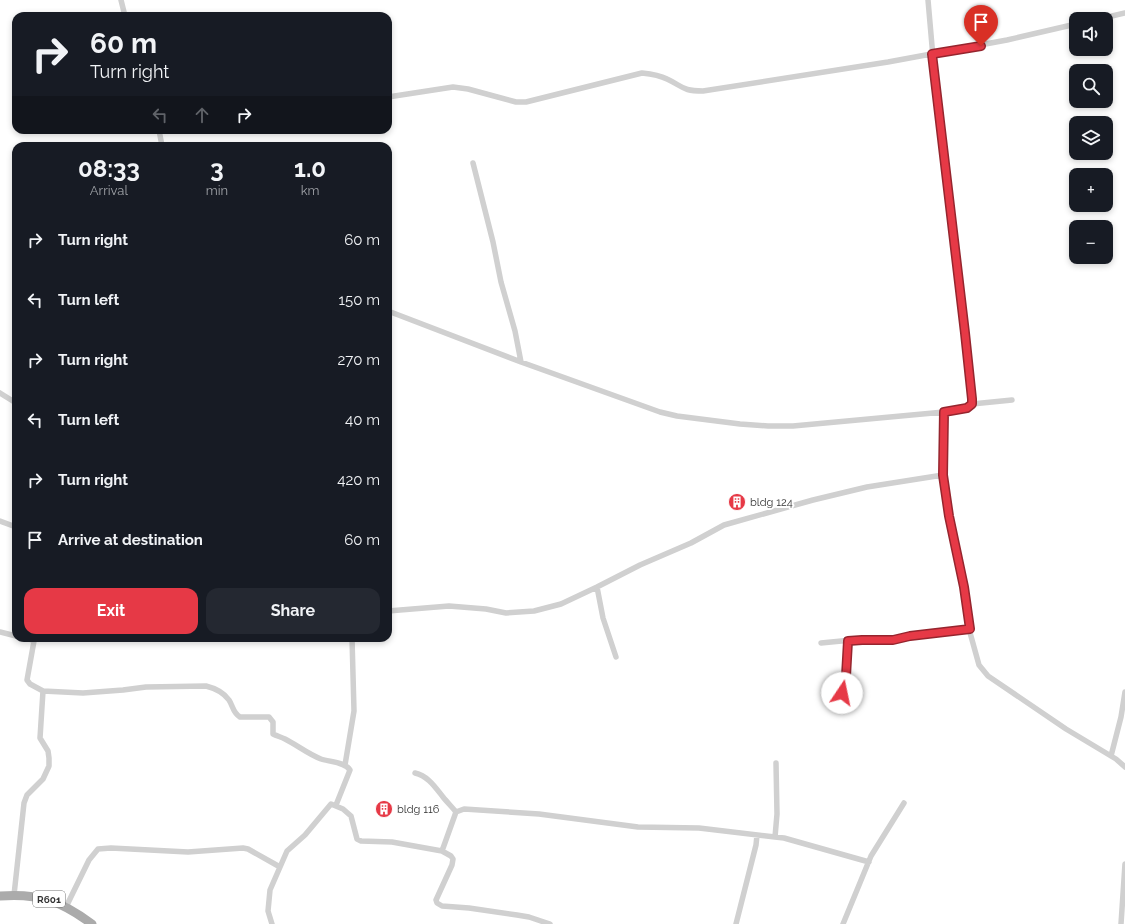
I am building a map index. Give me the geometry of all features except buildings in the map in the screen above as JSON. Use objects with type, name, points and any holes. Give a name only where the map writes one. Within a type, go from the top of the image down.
[{"type":"main road","name":"R601","points":[[0,896],[14,895],[49,899],[66,907],[92,924]]},
{"type":"street","points":[[121,0],[124,12]]},
{"type":"street","points":[[928,0],[932,54],[972,404]]},
{"type":"street","points":[[1113,16],[1125,13]]},
{"type":"street","points":[[392,96],[453,87],[468,89],[516,102],[526,102],[642,73],[668,79],[688,91],[703,91],[888,62],[1007,40],[1069,26]]},
{"type":"street","points":[[472,163],[493,242],[501,282],[515,331],[521,362]]},
{"type":"street","points":[[392,313],[521,362],[660,412],[677,416],[720,422],[768,426],[794,426],[944,412],[967,408],[972,404],[1012,400]]},
{"type":"street","points":[[0,393],[12,400]]},
{"type":"street","points":[[944,412],[943,475],[949,516],[964,587],[970,629],[979,665],[988,676],[1066,729],[1111,756],[1125,768]]},
{"type":"street","points":[[392,611],[449,606],[486,609],[506,613],[534,611],[561,604],[640,564],[691,543],[724,526],[813,500],[867,487],[943,475]]},
{"type":"street","points":[[0,521],[12,526]]},
{"type":"street","points":[[597,587],[603,618],[616,657]]},
{"type":"street","points":[[821,643],[862,640],[893,640],[910,636],[970,629]]},
{"type":"street","points":[[0,632],[12,635]]},
{"type":"street","points":[[842,693],[846,676],[848,641]]},
{"type":"street","points":[[33,642],[27,680],[34,687],[43,690],[83,693],[146,687],[206,686],[214,688],[223,694],[229,700],[237,715],[240,717],[269,717],[273,722],[273,734],[286,739],[321,759],[345,765],[350,770],[336,805]]},
{"type":"street","points":[[345,765],[354,711],[352,642]]},
{"type":"street","points":[[14,895],[27,795],[43,779],[49,766],[48,751],[40,738],[43,690]]},
{"type":"street","points":[[1111,756],[1121,716],[1125,692]]},
{"type":"street","points":[[775,837],[777,814],[776,763]]},
{"type":"street","points":[[415,773],[424,777],[435,785],[456,812]]},
{"type":"street","points":[[843,924],[872,856],[904,803]]},
{"type":"street","points":[[272,924],[268,911],[270,890],[287,851],[305,835],[331,804],[336,805],[351,816],[357,839],[362,841],[392,842],[442,851],[451,856],[453,859],[452,865],[436,900],[442,906],[517,914],[550,924]]},
{"type":"street","points":[[442,851],[456,812],[464,809],[539,814],[638,827],[699,828],[784,838],[869,862]]},
{"type":"street","points":[[736,924],[756,845],[757,835]]},
{"type":"street","points":[[66,907],[89,860],[98,848],[188,852],[243,848],[248,849],[280,867]]},
{"type":"street","points":[[1121,924],[1125,864]]},
{"type":"place","name":"bldg 124","points":[[737,502]]},
{"type":"place","name":"bldg 116","points":[[384,809]]},
{"type":"route","points":[[842,693],[844,677],[846,676],[848,641],[893,640],[910,636],[970,629],[964,587],[949,516],[943,475],[944,412],[967,408],[972,404],[972,399],[932,54],[981,46]]}]
